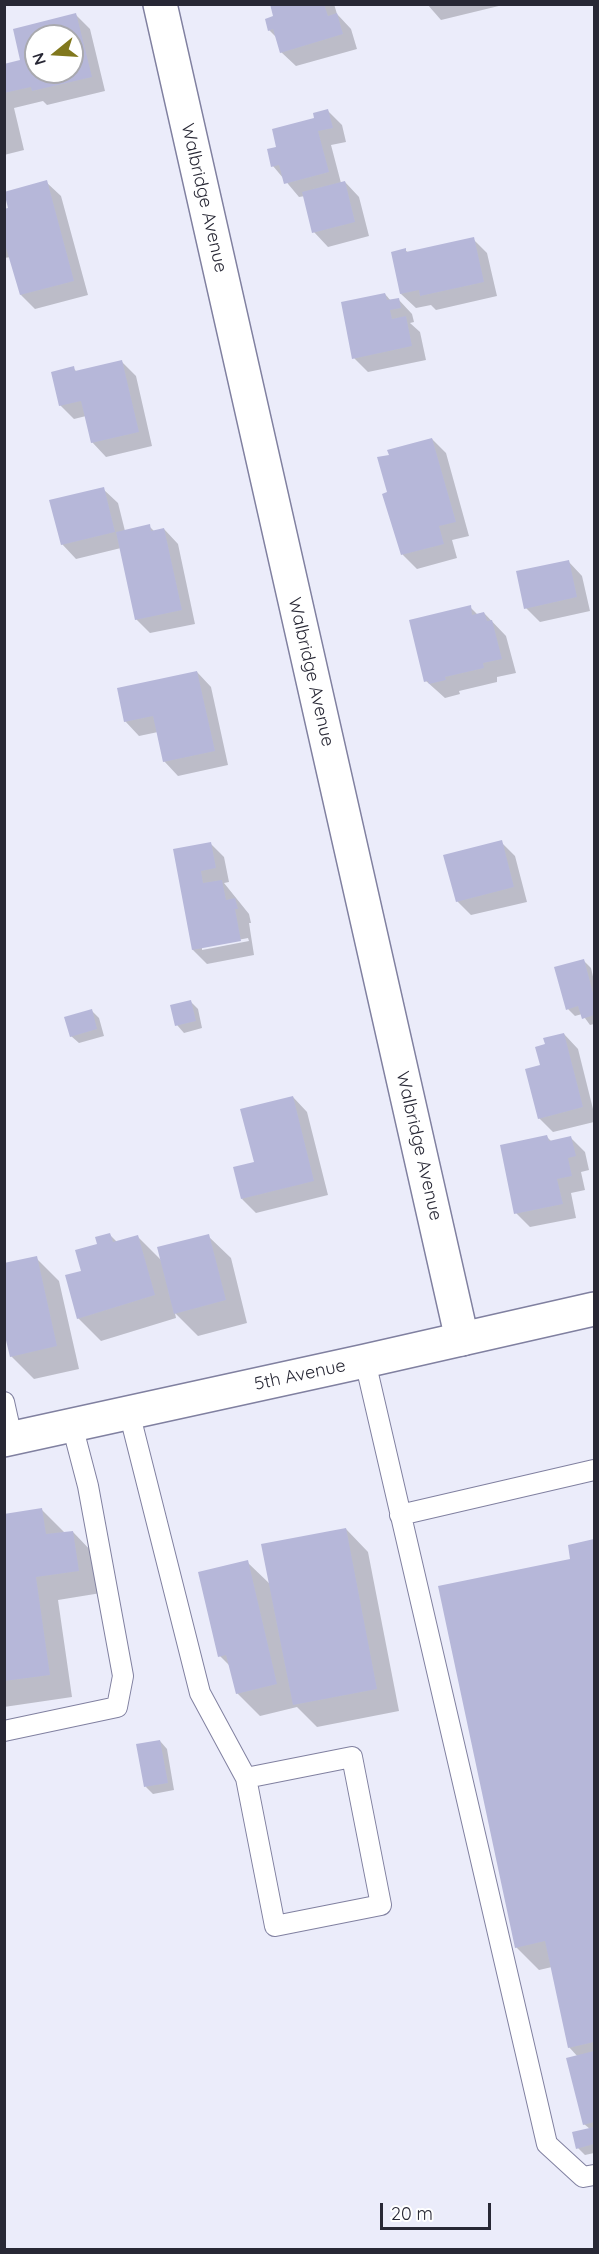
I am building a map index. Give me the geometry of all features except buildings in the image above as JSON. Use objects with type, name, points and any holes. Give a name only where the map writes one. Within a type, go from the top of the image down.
[{"type":"street","name":"Walbridge Avenue","points":[[160,4],[462,1339]]},
{"type":"street","name":"5th Avenue","points":[[8,1439],[594,1309]]},
{"type":"lane","points":[[365,1361],[547,2144],[583,2177],[594,2175]]},
{"type":"lane","points":[[4,1402],[8,1439]]},
{"type":"lane","points":[[129,1412],[200,1693],[246,1778],[275,1926],[381,1905],[352,1757],[246,1778]]},
{"type":"lane","points":[[4,1731],[117,1707],[123,1676],[88,1486],[72,1425]]},
{"type":"lane","points":[[400,1515],[594,1470]]}]
